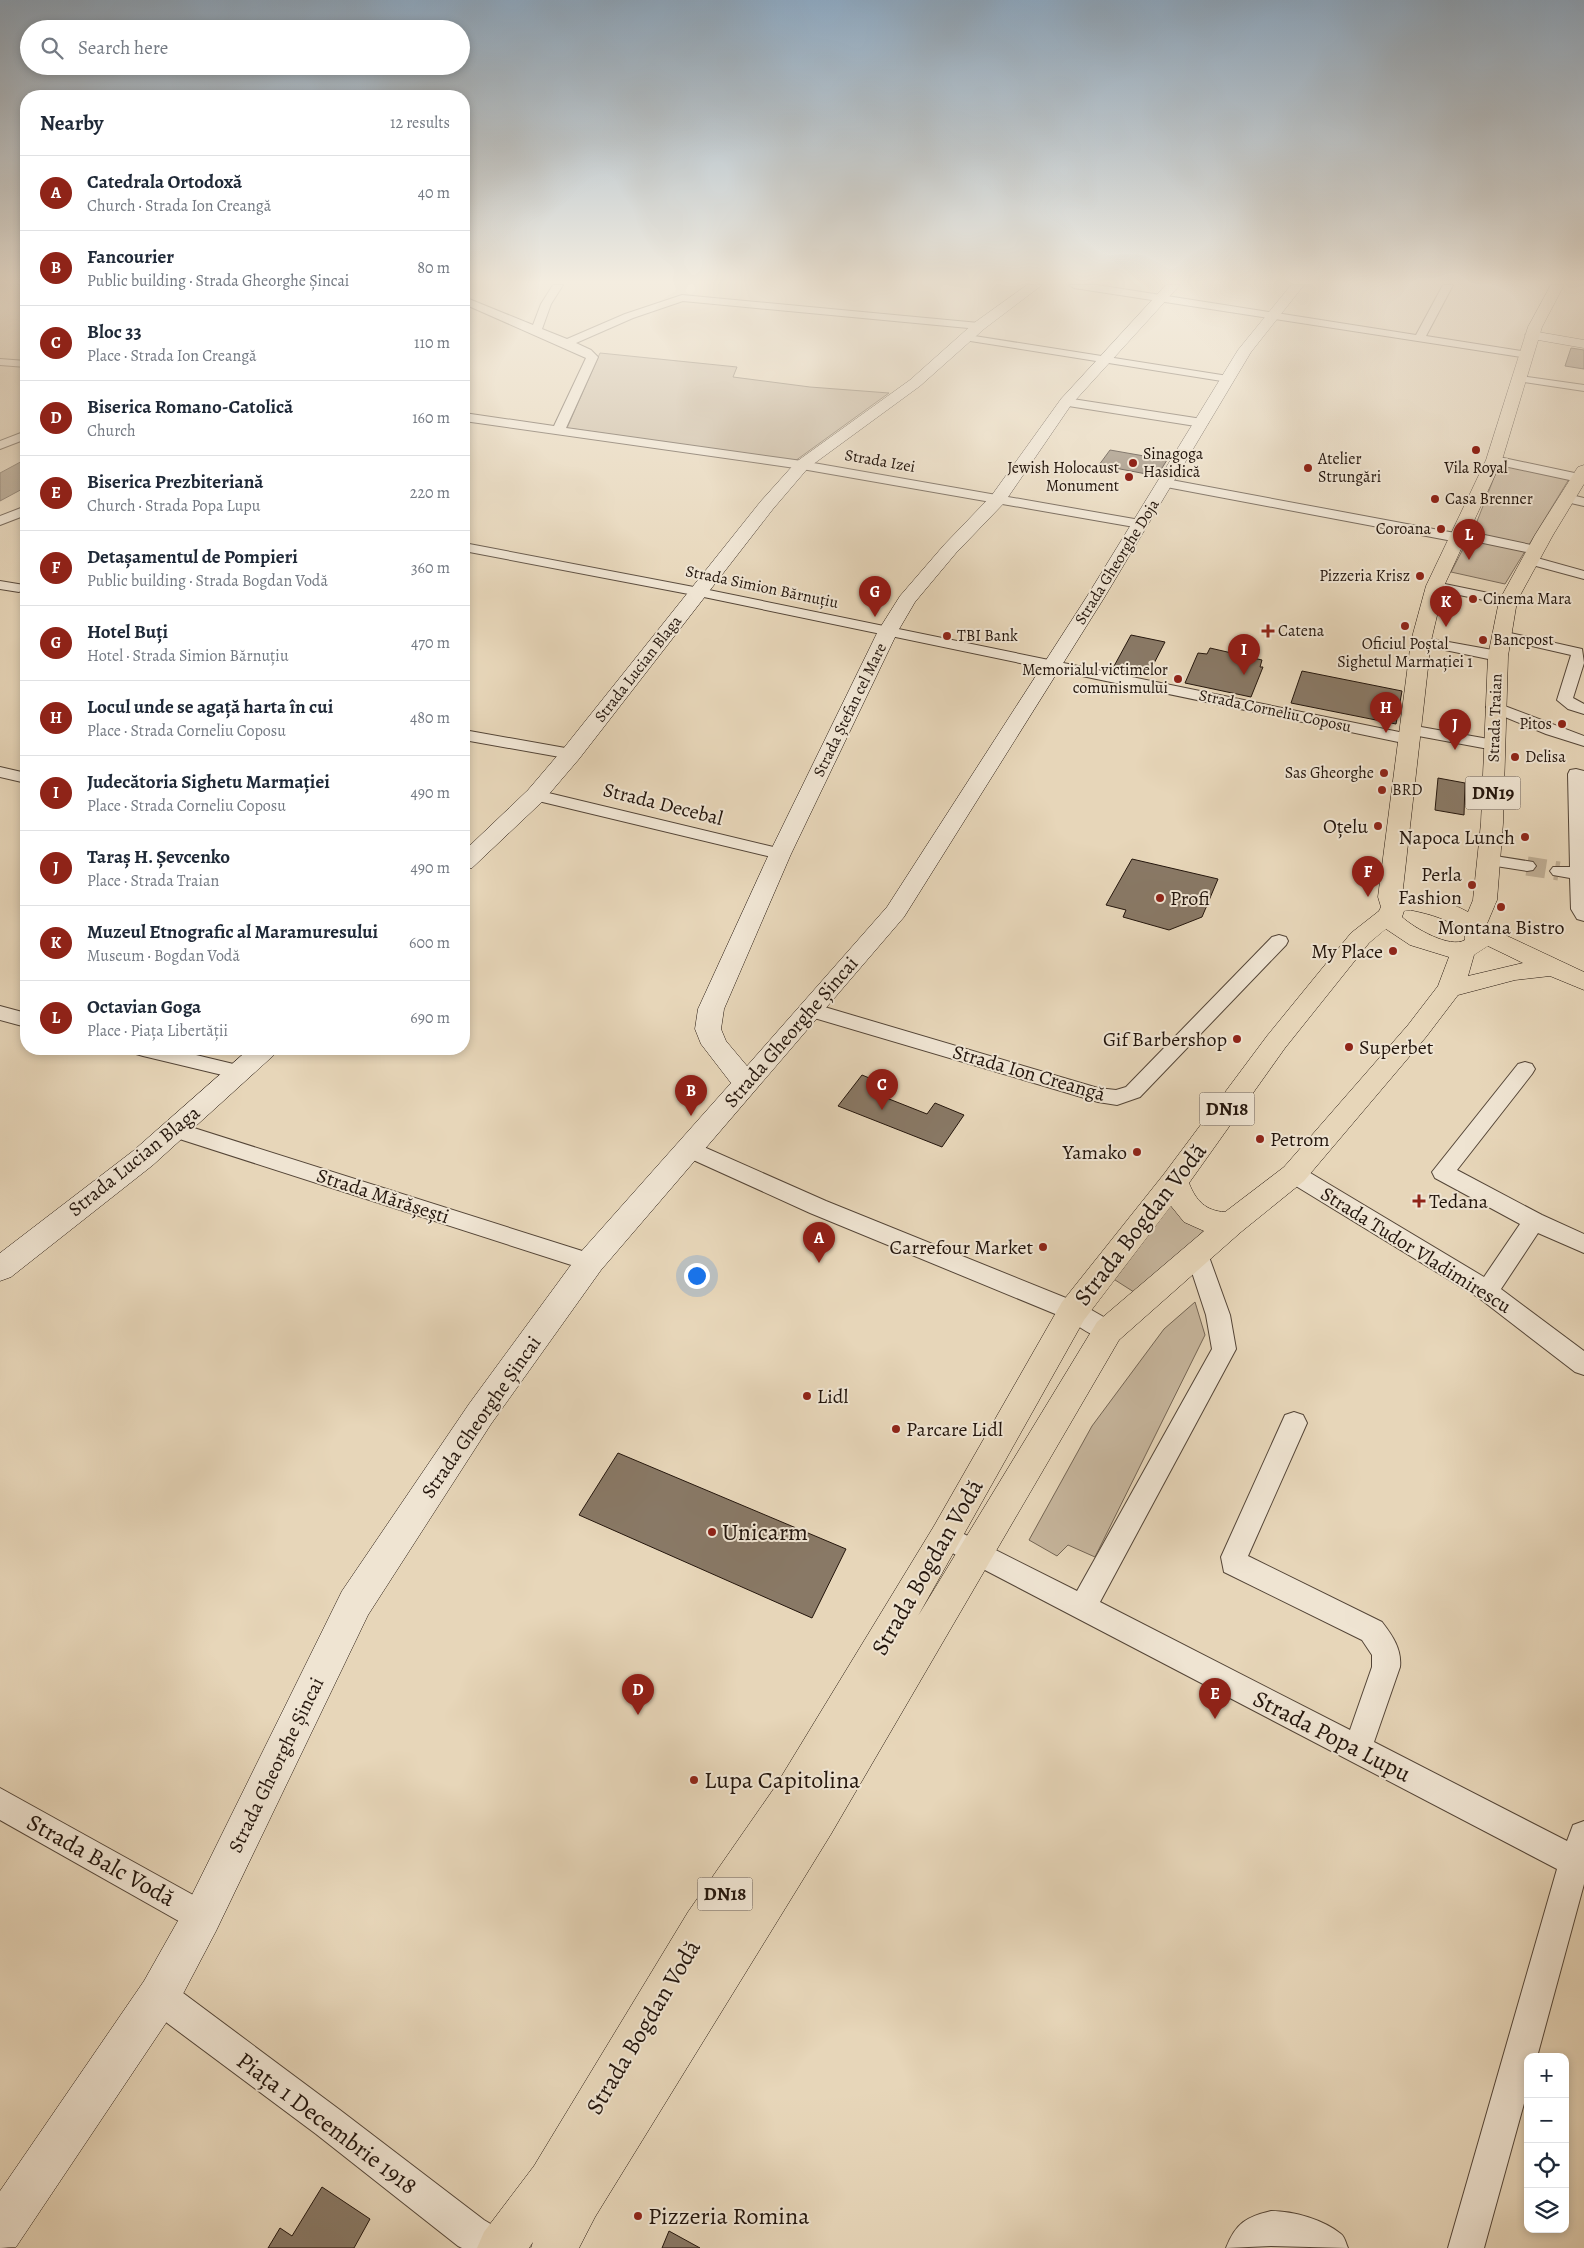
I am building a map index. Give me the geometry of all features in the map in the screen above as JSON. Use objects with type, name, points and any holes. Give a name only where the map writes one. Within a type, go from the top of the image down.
[{"type":"main road","name":"Strada Lucian Blaga","points":[[470,857],[536,795],[572,754],[766,505],[802,465],[905,390]]},
{"type":"main road","name":"Strada Ștefan cel Mare","points":[[746,1083],[714,1044],[708,1029],[711,1009],[780,854],[888,631],[907,600],[950,549],[998,499],[1066,402],[1078,390]]},
{"type":"main road","name":"Strada Gheorghe Doja","points":[[1053,665],[1222,390]]},
{"type":"main road","points":[[1517,390],[1494,460],[1435,586],[1421,641],[1409,734],[1398,845],[1390,897],[1391,911],[1393,924],[1406,933],[1440,947],[1471,940],[1554,968],[1584,982]]},
{"type":"main road","name":"DN19","points":[[1499,646],[1508,601],[1533,555],[1575,500],[1581,474]]},
{"type":"main road","name":"Strada Traian","points":[[1471,940],[1485,900],[1489,860],[1494,707],[1499,646]]},
{"type":"main road","name":"Strada Gheorghe Șincai","points":[[0,2231],[159,1996],[202,1917],[355,1603],[480,1414],[590,1262],[896,912],[1053,665]]},
{"type":"main road","points":[[1391,911],[1411,903],[1455,916],[1471,940]]},
{"type":"main road","name":"Strada Bogdan Vodă","points":[[554,2248],[578,2201],[817,1820],[961,1545],[1072,1311],[1174,1182],[1276,1042],[1360,938],[1391,911]]},
{"type":"main road","name":"DN18","points":[[1294,1174],[1370,1088],[1449,989],[1471,940]]},
{"type":"main road","points":[[1449,989],[1499,975],[1554,968]]},
{"type":"main road","name":"Strada Lucian Blaga","points":[[0,1269],[175,1130],[258,1055]]},
{"type":"main road","name":"Strada Bogdan Vodă","points":[[500,2248],[550,2182],[703,1928],[961,1545],[1108,1331],[1231,1224],[1294,1174]]},
{"type":"main road","points":[[1174,1182],[1181,1203],[1198,1216],[1214,1223],[1231,1224]]},
{"type":"street","points":[[559,429],[578,390]]},
{"type":"street","points":[[1066,402],[1202,423]]},
{"type":"street","name":"Strada Izei","points":[[470,418],[802,465],[1140,524]]},
{"type":"street","points":[[0,445],[20,437]]},
{"type":"street","points":[[1494,460],[1581,474]]},
{"type":"street","points":[[1166,483],[1459,536],[1533,555],[1584,575]]},
{"type":"street","points":[[0,521],[20,513]]},
{"type":"street","name":"Strada Simion Bărnuțiu","points":[[470,548],[699,592],[1053,665]]},
{"type":"street","points":[[0,585],[19,588]]},
{"type":"street","points":[[1435,586],[1508,601]]},
{"type":"street","points":[[1421,641],[1577,652],[1579,655],[1579,670],[1565,700],[1574,706],[1584,709]]},
{"type":"street","name":"Strada Corneliu Coposu","points":[[1053,665],[1409,734],[1494,739],[1521,730],[1552,731]]},
{"type":"street","points":[[1494,707],[1552,731],[1584,740]]},
{"type":"street","points":[[470,736],[572,754]]},
{"type":"street","points":[[0,772],[20,777]]},
{"type":"street","points":[[1584,776],[1576,774],[1582,875],[1580,909],[1584,915]]},
{"type":"street","name":"Strada Decebal","points":[[536,795],[780,854]]},
{"type":"street","points":[[1489,860],[1527,866]]},
{"type":"street","points":[[1560,872],[1582,875]]},
{"type":"street","name":"Strada Ion Creangă","points":[[811,1010],[1089,1092],[1117,1098],[1133,1092],[1279,941]]},
{"type":"street","points":[[0,1013],[20,1018]]},
{"type":"street","points":[[169,1055],[239,1072]]},
{"type":"street","points":[[1525,1069],[1443,1172],[1534,1221],[1584,1244]]},
{"type":"street","name":"Strada Mărășești","points":[[175,1130],[590,1262]]},
{"type":"street","points":[[688,1148],[818,1206],[1072,1311],[1108,1331]]},
{"type":"street","name":"Strada Tudor Vladimirescu","points":[[1294,1174],[1487,1291],[1584,1365]]},
{"type":"street","points":[[1487,1291],[1534,1221]]},
{"type":"street","points":[[1083,1607],[1224,1349],[1218,1315],[1196,1254]]},
{"type":"street","points":[[1294,1422],[1234,1557],[1234,1563],[1372,1631],[1382,1644],[1387,1658],[1382,1678],[1357,1749]]},
{"type":"street","name":"Strada Popa Lupu","points":[[961,1545],[1357,1749],[1581,1854]]},
{"type":"street","name":"Strada Balc Vodă","points":[[0,1803],[202,1917]]},
{"type":"street","points":[[1466,2248],[1581,1854]]},
{"type":"street","name":"Piața 1 Decembrie 1918","points":[[159,1996],[471,2232],[496,2248]]},
{"type":"street","points":[[1244,2248],[1248,2239],[1269,2227],[1291,2230],[1319,2241],[1330,2248]]},
{"type":"shaded area","points":[[584,390],[848,390],[889,393],[795,461],[567,428]]},
{"type":"shaded area","points":[[20,462],[20,490],[0,501],[0,473]]},
{"type":"shaded area","points":[[1499,465],[1569,479],[1505,584],[1451,572],[1476,524]]},
{"type":"shaded area","points":[[1169,1204],[1209,1226],[1137,1294],[1112,1278]]},
{"type":"shaded area","points":[[1195,1302],[1205,1335],[1095,1557],[1068,1545],[1057,1556],[1029,1540],[1092,1426],[1164,1329]]},
{"type":"building","name":"Sinagoga Hasidică","points":[[1110,450],[1167,460],[1157,476],[1099,465]]},
{"type":"building","points":[[1131,635],[1165,642],[1148,675],[1113,668]]},
{"type":"building","points":[[1210,648],[1262,660],[1260,667],[1263,667],[1251,697],[1185,683],[1198,653],[1207,654]]},
{"type":"building","points":[[1302,671],[1402,691],[1396,724],[1291,703]]},
{"type":"building","points":[[1438,778],[1465,783],[1464,815],[1435,810]]},
{"type":"building","name":"Profi","points":[[1132,859],[1218,879],[1202,917],[1169,930],[1123,917],[1126,910],[1106,905]]},
{"type":"building","points":[[862,1075],[891,1087],[884,1097],[927,1114],[935,1103],[964,1115],[942,1147],[838,1106]]},
{"type":"building","name":"Unicarm","points":[[618,1453],[846,1549],[812,1618],[579,1515]]},
{"type":"building","points":[[322,2187],[370,2219],[354,2248],[268,2248],[280,2228],[292,2236]]},
{"type":"building","points":[[669,2231],[700,2248],[662,2248]]},
{"type":"tunnel","points":[[1527,866],[1559,871]]},
{"type":"place","name":"Vila Royal","points":[[1476,450]]},
{"type":"place","name":"Sinagoga Hasidică","points":[[1133,463]]},
{"type":"place","name":"Atelier Strungări","points":[[1308,468]]},
{"type":"place","name":"Jewish Holocaust Monument","points":[[1129,477]]},
{"type":"place","name":"Casa Brenner","points":[[1435,499]]},
{"type":"place","name":"Coroana","points":[[1441,529]]},
{"type":"place","name":"Octavian Goga","points":[[1469,560]]},
{"type":"place","name":"Pizzeria Krisz","points":[[1420,576]]},
{"type":"place","name":"Cinema Mara","points":[[1473,599]]},
{"type":"place","name":"Hotel Buți","points":[[875,617]]},
{"type":"place","name":"Oficiul Poștal Sighetul Marmației 1","points":[[1405,626]]},
{"type":"place","name":"Muzeul Etnografic al Maramuresului","points":[[1446,627]]},
{"type":"place","name":"Catena","points":[[1268,631]]},
{"type":"place","name":"TBI Bank","points":[[947,636]]},
{"type":"place","name":"Bancpost","points":[[1483,640]]},
{"type":"place","name":"Judecătoria Sighetu Marmației","points":[[1244,675]]},
{"type":"place","name":"Memorialul victimelor comunismului","points":[[1178,679]]},
{"type":"place","name":"Pitos","points":[[1562,724]]},
{"type":"place","name":"Locul unde se agață harta în cui","points":[[1386,733]]},
{"type":"place","name":"Taraș H. Șevcenko","points":[[1455,750]]},
{"type":"place","name":"Delisa","points":[[1515,757]]},
{"type":"place","name":"Sas Gheorghe","points":[[1384,773]]},
{"type":"place","name":"BRD","points":[[1382,790]]},
{"type":"place","name":"Oțelu","points":[[1378,826]]},
{"type":"place","name":"Napoca Lunch","points":[[1525,837]]},
{"type":"place","name":"Perla Fashion","points":[[1472,885]]},
{"type":"place","name":"Detașamentul de Pompieri","points":[[1368,897]]},
{"type":"place","name":"Profi","points":[[1160,898]]},
{"type":"place","name":"Montana Bistro","points":[[1501,907]]},
{"type":"place","name":"My Place","points":[[1393,951]]},
{"type":"place","name":"Gif Barbershop","points":[[1237,1039]]},
{"type":"place","name":"Superbet","points":[[1349,1047]]},
{"type":"place","name":"Bloc 33","points":[[882,1110]]},
{"type":"place","name":"Fancourier","points":[[691,1116]]},
{"type":"place","name":"Petrom","points":[[1260,1139]]},
{"type":"place","name":"Yamako","points":[[1137,1152]]},
{"type":"place","name":"Tedana","points":[[1419,1201]]},
{"type":"place","name":"Carrefour Market","points":[[1043,1247]]},
{"type":"place","name":"Catedrala Ortodoxă","points":[[819,1263]]},
{"type":"place","name":"Lidl","points":[[807,1396]]},
{"type":"place","name":"Parcare Lidl","points":[[896,1429]]},
{"type":"place","name":"Unicarm","points":[[712,1532]]},
{"type":"place","name":"Biserica Romano-Catolică","points":[[638,1715]]},
{"type":"place","name":"Biserica Prezbiteriană","points":[[1215,1719]]},
{"type":"place","name":"Lupa Capitolina","points":[[694,1780]]},
{"type":"place","name":"Pizzeria Romina","points":[[638,2216]]}]
